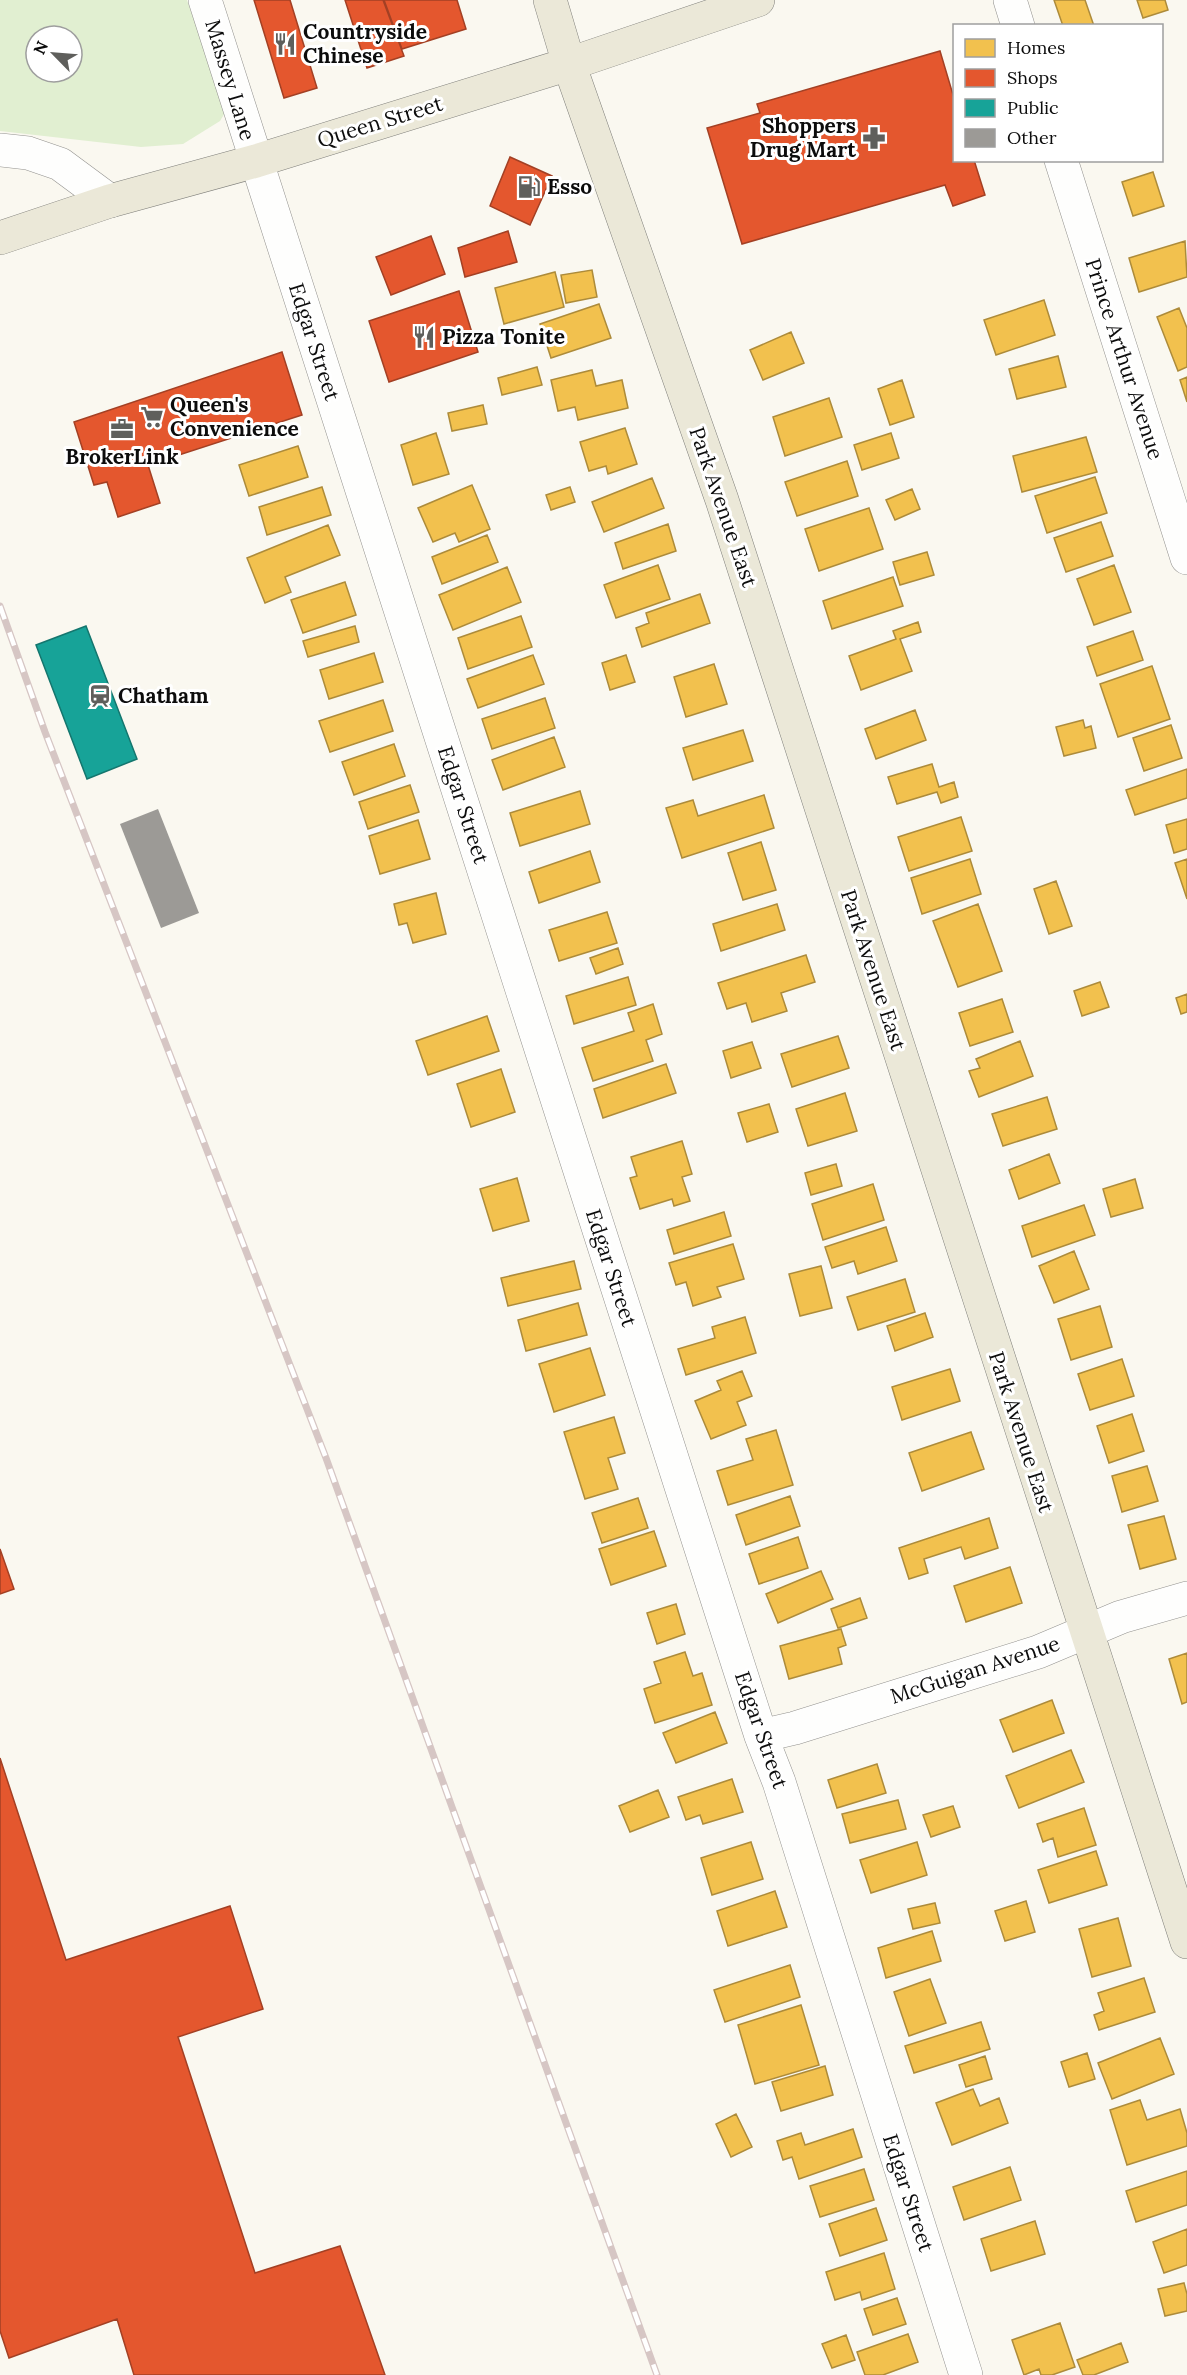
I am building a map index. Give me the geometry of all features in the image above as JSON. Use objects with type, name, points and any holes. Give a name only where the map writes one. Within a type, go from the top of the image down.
[{"type":"main road","name":"Park Avenue East","points":[[550,0],[569,64],[722,500],[1187,1942]]},
{"type":"main road","name":"Queen Street","points":[[0,238],[110,201],[256,161],[569,64],[758,0]]},
{"type":"street","name":"Massey Lane","points":[[205,0],[256,161]]},
{"type":"street","points":[[1010,0],[1017,24]]},
{"type":"street","points":[[0,150],[28,153],[60,164],[110,201]]},
{"type":"street","name":"Edgar Street","points":[[256,161],[761,1736],[779,1782],[966,2375]]},
{"type":"street","name":"Prince Arthur Avenue","points":[[1062,162],[1187,558]]},
{"type":"street","name":"McGuigan Avenue","points":[[761,1736],[795,1728],[1026,1655],[1086,1633],[1121,1617],[1187,1598]]},
{"type":"green space","points":[[0,0],[187,0],[226,111],[220,121],[183,144],[141,147],[0,131]]},
{"type":"building: Homes","points":[[1054,0],[1085,0],[1093,24],[1062,24]]},
{"type":"building: Homes","points":[[1137,0],[1165,0],[1168,10],[1143,18]]},
{"type":"building: Homes","points":[[1153,172],[1164,206],[1133,216],[1122,182]]},
{"type":"building: Homes","points":[[1185,241],[1187,277],[1139,292],[1129,258]]},
{"type":"building: Homes","points":[[592,270],[597,297],[566,303],[561,275]]},
{"type":"building: Homes","points":[[555,272],[564,307],[504,324],[495,288]]},
{"type":"building: Homes","points":[[1044,300],[1055,335],[996,355],[984,320]]},
{"type":"building: Homes","points":[[599,304],[611,338],[551,358],[540,324]]},
{"type":"building: Homes","points":[[1179,308],[1187,328],[1187,367],[1178,371],[1157,317]]},
{"type":"building: Homes","points":[[791,332],[804,363],[763,380],[750,350]]},
{"type":"building: Homes","points":[[1058,356],[1066,387],[1017,399],[1009,369]]},
{"type":"building: Homes","points":[[537,367],[542,385],[502,395],[498,378]]},
{"type":"building: Homes","points":[[592,370],[596,386],[622,380],[628,408],[578,420],[575,407],[558,411],[551,380]]},
{"type":"building: Homes","points":[[1187,377],[1187,402],[1180,380]]},
{"type":"building: Homes","points":[[902,380],[914,417],[890,425],[878,389]]},
{"type":"building: Homes","points":[[829,398],[842,437],[785,456],[773,417]]},
{"type":"building: Homes","points":[[483,405],[487,424],[452,431],[448,413]]},
{"type":"building: Homes","points":[[625,428],[637,464],[608,474],[606,466],[589,471],[580,442]]},
{"type":"building: Homes","points":[[436,433],[449,474],[413,485],[401,445]]},
{"type":"building: Homes","points":[[891,433],[899,458],[862,470],[854,445]]},
{"type":"building: Homes","points":[[1086,437],[1097,472],[1022,492],[1013,456]]},
{"type":"building: Homes","points":[[298,446],[308,477],[249,496],[239,465]]},
{"type":"building: Homes","points":[[847,461],[858,496],[797,516],[785,482]]},
{"type":"building: Homes","points":[[1095,477],[1107,513],[1047,533],[1035,496]]},
{"type":"building: Homes","points":[[652,478],[664,508],[604,532],[592,502]]},
{"type":"building: Homes","points":[[472,485],[490,529],[459,542],[455,533],[433,542],[418,508]]},
{"type":"building: Homes","points":[[322,487],[331,515],[267,535],[259,507]]},
{"type":"building: Homes","points":[[570,487],[575,502],[551,510],[546,495]]},
{"type":"building: Homes","points":[[912,489],[920,509],[895,520],[886,500]]},
{"type":"building: Homes","points":[[869,508],[883,549],[819,571],[805,529]]},
{"type":"building: Homes","points":[[1101,522],[1113,556],[1066,572],[1054,538]]},
{"type":"building: Homes","points":[[668,524],[676,551],[623,569],[615,543]]},
{"type":"building: Homes","points":[[328,525],[340,555],[285,577],[291,592],[265,603],[247,558]]},
{"type":"building: Homes","points":[[487,535],[498,562],[442,584],[432,557]]},
{"type":"building: Homes","points":[[927,552],[934,575],[900,585],[893,562]]},
{"type":"building: Homes","points":[[658,565],[670,599],[616,618],[604,585]]},
{"type":"building: Homes","points":[[1114,565],[1131,612],[1094,625],[1077,579]]},
{"type":"building: Homes","points":[[507,567],[521,602],[453,630],[439,595]]},
{"type":"building: Homes","points":[[893,577],[903,606],[832,629],[823,601]]},
{"type":"building: Homes","points":[[345,582],[356,615],[303,633],[291,600]]},
{"type":"building: Homes","points":[[700,594],[710,623],[642,647],[636,628],[649,623],[646,613]]},
{"type":"building: Homes","points":[[521,616],[532,647],[468,669],[458,638]]},
{"type":"building: Homes","points":[[918,622],[921,632],[900,639],[912,671],[861,690],[849,656],[896,639],[893,631]]},
{"type":"building: Homes","points":[[355,626],[359,642],[308,657],[303,641]]},
{"type":"building: Homes","points":[[1133,631],[1143,660],[1097,676],[1087,647]]},
{"type":"building: Homes","points":[[374,653],[383,682],[329,699],[320,670]]},
{"type":"building: Homes","points":[[533,655],[544,684],[478,708],[467,679]]},
{"type":"building: Homes","points":[[626,655],[635,682],[610,690],[602,663]]},
{"type":"building: Homes","points":[[714,664],[727,704],[686,717],[674,677]]},
{"type":"building: Homes","points":[[1152,666],[1170,719],[1118,737],[1100,684]]},
{"type":"building: Homes","points":[[545,698],[555,728],[492,749],[482,719]]},
{"type":"building: Homes","points":[[383,700],[393,731],[330,752],[319,721]]},
{"type":"building: Homes","points":[[915,710],[926,740],[876,759],[865,729]]},
{"type":"building: Homes","points":[[1083,720],[1085,728],[1091,726],[1096,748],[1064,756],[1056,727]]},
{"type":"building: Homes","points":[[1171,725],[1182,758],[1144,771],[1133,738]]},
{"type":"building: Homes","points":[[743,730],[753,761],[693,780],[683,748]]},
{"type":"building: Homes","points":[[554,737],[565,767],[503,790],[492,760]]},
{"type":"building: Homes","points":[[394,744],[405,776],[354,795],[342,762]]},
{"type":"building: Homes","points":[[932,764],[939,787],[954,782],[958,797],[941,803],[937,792],[897,804],[888,777]]},
{"type":"building: Homes","points":[[1187,769],[1187,798],[1135,815],[1126,790]]},
{"type":"building: Homes","points":[[410,785],[419,812],[368,829],[359,802]]},
{"type":"building: Homes","points":[[580,791],[590,824],[520,846],[510,813]]},
{"type":"building: Homes","points":[[764,795],[774,828],[682,858],[666,808],[693,800],[698,816]]},
{"type":"building: Homes","points":[[961,817],[972,851],[909,871],[898,837]]},
{"type":"building: Homes","points":[[1187,819],[1187,849],[1174,853],[1166,825]]},
{"type":"building: Homes","points":[[418,820],[430,859],[380,874],[369,836]]},
{"type":"building: Homes","points":[[761,842],[776,890],[743,900],[728,853]]},
{"type":"building: Homes","points":[[590,851],[600,882],[539,903],[529,872]]},
{"type":"building: Homes","points":[[970,859],[981,894],[922,914],[911,878]]},
{"type":"building: Homes","points":[[1187,859],[1187,899],[1175,863]]},
{"type":"building: Homes","points":[[1056,881],[1072,926],[1049,934],[1034,889]]},
{"type":"building: Homes","points":[[436,893],[446,934],[413,943],[407,923],[399,925],[394,904]]},
{"type":"building: Homes","points":[[777,904],[785,930],[721,951],[713,924]]},
{"type":"building: Homes","points":[[978,904],[1002,971],[958,987],[933,921]]},
{"type":"building: Homes","points":[[607,912],[617,943],[559,961],[549,930]]},
{"type":"building: Homes","points":[[618,948],[623,964],[596,974],[590,958]]},
{"type":"building: Homes","points":[[806,955],[815,982],[781,993],[787,1011],[752,1022],[746,1003],[727,1009],[718,983]]},
{"type":"building: Homes","points":[[628,977],[636,1005],[574,1024],[566,996]]},
{"type":"building: Homes","points":[[1100,982],[1109,1007],[1082,1016],[1074,991]]},
{"type":"building: Homes","points":[[1187,994],[1187,1012],[1181,1014],[1176,998]]},
{"type":"building: Homes","points":[[1002,999],[1013,1032],[970,1046],[959,1013]]},
{"type":"building: Homes","points":[[653,1004],[662,1034],[646,1040],[653,1061],[593,1081],[582,1048],[634,1031],[628,1013]]},
{"type":"building: Homes","points":[[487,1016],[499,1051],[428,1075],[416,1041]]},
{"type":"building: Homes","points":[[838,1036],[849,1068],[792,1087],[781,1054]]},
{"type":"building: Homes","points":[[1020,1041],[1033,1076],[979,1097],[969,1071],[980,1068],[976,1059]]},
{"type":"building: Homes","points":[[752,1042],[761,1068],[731,1078],[723,1051]]},
{"type":"building: Homes","points":[[666,1064],[676,1093],[603,1118],[594,1089]]},
{"type":"building: Homes","points":[[501,1069],[515,1112],[471,1127],[457,1084]]},
{"type":"building: Homes","points":[[845,1093],[857,1131],[808,1146],[796,1109]]},
{"type":"building: Homes","points":[[1047,1097],[1057,1129],[1003,1146],[992,1114]]},
{"type":"building: Homes","points":[[769,1104],[778,1132],[747,1142],[738,1113]]},
{"type":"building: Homes","points":[[682,1141],[692,1174],[682,1177],[690,1201],[674,1206],[672,1199],[640,1209],[630,1178],[637,1176],[631,1157]]},
{"type":"building: Homes","points":[[1049,1154],[1060,1183],[1019,1199],[1009,1170]]},
{"type":"building: Homes","points":[[836,1164],[842,1186],[811,1195],[805,1173]]},
{"type":"building: Homes","points":[[517,1178],[529,1221],[493,1231],[480,1189]]},
{"type":"building: Homes","points":[[1135,1179],[1143,1208],[1111,1217],[1103,1189]]},
{"type":"building: Homes","points":[[873,1184],[884,1220],[823,1240],[812,1204]]},
{"type":"building: Homes","points":[[1084,1205],[1095,1235],[1032,1257],[1022,1226]]},
{"type":"building: Homes","points":[[724,1212],[731,1236],[674,1254],[667,1230]]},
{"type":"building: Homes","points":[[886,1227],[897,1261],[858,1274],[854,1261],[832,1268],[825,1247]]},
{"type":"building: Homes","points":[[733,1244],[744,1279],[717,1287],[721,1297],[693,1306],[686,1282],[676,1285],[669,1263]]},
{"type":"building: Homes","points":[[1074,1251],[1089,1289],[1054,1303],[1039,1266]]},
{"type":"building: Homes","points":[[574,1261],[581,1289],[508,1306],[501,1278]]},
{"type":"building: Homes","points":[[821,1266],[832,1308],[800,1316],[789,1274]]},
{"type":"building: Homes","points":[[905,1279],[915,1312],[858,1330],[847,1297]]},
{"type":"building: Homes","points":[[578,1303],[587,1335],[526,1351],[518,1320]]},
{"type":"building: Homes","points":[[1100,1306],[1112,1347],[1071,1360],[1058,1319]]},
{"type":"building: Homes","points":[[925,1313],[933,1337],[895,1351],[887,1326]]},
{"type":"building: Homes","points":[[745,1317],[756,1353],[686,1375],[678,1349],[715,1338],[712,1327]]},
{"type":"building: Homes","points":[[590,1348],[605,1395],[554,1412],[539,1364]]},
{"type":"building: Homes","points":[[1122,1359],[1134,1396],[1090,1410],[1078,1374]]},
{"type":"building: Homes","points":[[950,1369],[960,1401],[902,1420],[892,1387]]},
{"type":"building: Homes","points":[[742,1371],[752,1396],[737,1402],[746,1425],[711,1439],[695,1401],[721,1390],[717,1381]]},
{"type":"building: Homes","points":[[1132,1414],[1144,1451],[1109,1463],[1097,1426]]},
{"type":"building: Homes","points":[[614,1417],[625,1453],[608,1458],[618,1489],[585,1499],[564,1432]]},
{"type":"building: Homes","points":[[776,1430],[793,1485],[728,1505],[717,1471],[753,1460],[746,1439]]},
{"type":"building: Homes","points":[[971,1432],[984,1469],[922,1491],[909,1453]]},
{"type":"building: Homes","points":[[1147,1466],[1158,1501],[1122,1512],[1112,1476]]},
{"type":"building: Homes","points":[[790,1496],[800,1526],[746,1545],[736,1515]]},
{"type":"building: Homes","points":[[638,1498],[648,1528],[602,1543],[592,1513]]},
{"type":"building: Homes","points":[[1164,1516],[1176,1559],[1140,1569],[1128,1525]]},
{"type":"building: Homes","points":[[989,1518],[998,1548],[965,1559],[961,1547],[924,1559],[928,1573],[909,1579],[899,1548]]},
{"type":"building: Homes","points":[[654,1531],[666,1566],[611,1585],[599,1549]]},
{"type":"building: Homes","points":[[798,1537],[808,1568],[759,1584],[749,1554]]},
{"type":"building: Homes","points":[[1010,1567],[1022,1603],[966,1622],[954,1586]]},
{"type":"building: Homes","points":[[821,1571],[833,1599],[778,1623],[766,1594]]},
{"type":"building: Homes","points":[[860,1598],[867,1618],[838,1628],[831,1609]]},
{"type":"building: Homes","points":[[676,1604],[685,1634],[657,1644],[647,1613]]},
{"type":"building: Homes","points":[[841,1629],[846,1645],[838,1648],[842,1664],[789,1679],[780,1646]]},
{"type":"building: Homes","points":[[685,1652],[693,1676],[702,1673],[712,1705],[655,1723],[644,1689],[661,1683],[654,1662]]},
{"type":"building: Homes","points":[[1187,1653],[1187,1702],[1182,1704],[1169,1659]]},
{"type":"building: Homes","points":[[1052,1700],[1064,1733],[1013,1752],[1000,1720]]},
{"type":"building: Homes","points":[[715,1712],[727,1743],[676,1763],[663,1733]]},
{"type":"building: Homes","points":[[1071,1750],[1084,1782],[1019,1808],[1006,1776]]},
{"type":"building: Homes","points":[[877,1764],[886,1793],[837,1808],[828,1780]]},
{"type":"building: Homes","points":[[732,1779],[743,1812],[703,1824],[700,1815],[686,1820],[678,1797]]},
{"type":"building: Homes","points":[[658,1790],[669,1817],[630,1832],[619,1806]]},
{"type":"building: Homes","points":[[898,1800],[906,1829],[850,1843],[842,1814]]},
{"type":"building: Homes","points":[[953,1806],[960,1827],[931,1837],[923,1815]]},
{"type":"building: Homes","points":[[1084,1808],[1096,1845],[1058,1857],[1053,1838],[1043,1842],[1037,1824]]},
{"type":"building: Homes","points":[[751,1842],[763,1879],[712,1895],[701,1858]]},
{"type":"building: Homes","points":[[917,1842],[927,1875],[871,1893],[860,1860]]},
{"type":"building: Homes","points":[[1096,1851],[1107,1885],[1049,1903],[1038,1870]]},
{"type":"building: Homes","points":[[775,1891],[787,1927],[728,1946],[717,1911]]},
{"type":"building: Homes","points":[[1026,1901],[1035,1932],[1005,1941],[995,1911]]},
{"type":"building: Homes","points":[[935,1903],[940,1923],[913,1929],[908,1909]]},
{"type":"building: Homes","points":[[1118,1918],[1131,1966],[1092,1977],[1079,1929]]},
{"type":"building: Homes","points":[[932,1931],[941,1961],[886,1978],[878,1948]]},
{"type":"building: Homes","points":[[790,1965],[800,1997],[725,2022],[714,1990]]},
{"type":"building: Homes","points":[[1144,1978],[1155,2012],[1099,2030],[1094,2015],[1104,2011],[1098,1993]]},
{"type":"building: Homes","points":[[930,1979],[946,2023],[909,2036],[894,1992]]},
{"type":"building: Homes","points":[[801,2005],[819,2065],[755,2084],[738,2025]]},
{"type":"building: Homes","points":[[981,2022],[990,2049],[914,2073],[905,2046]]},
{"type":"building: Homes","points":[[1160,2038],[1174,2074],[1112,2099],[1098,2063]]},
{"type":"building: Homes","points":[[1087,2053],[1095,2079],[1069,2087],[1061,2062]]},
{"type":"building: Homes","points":[[985,2056],[992,2079],[966,2087],[959,2065]]},
{"type":"building: Homes","points":[[825,2066],[833,2095],[781,2111],[772,2082]]},
{"type":"building: Homes","points":[[973,2089],[980,2106],[999,2098],[1008,2123],[952,2145],[936,2103]]},
{"type":"building: Homes","points":[[1140,2100],[1147,2120],[1180,2109],[1187,2133],[1187,2146],[1127,2165],[1110,2110]]},
{"type":"building: Homes","points":[[736,2114],[752,2147],[731,2157],[716,2124]]},
{"type":"building: Homes","points":[[853,2129],[862,2157],[799,2179],[792,2157],[783,2160],[777,2141],[801,2133],[805,2145]]},
{"type":"building: Homes","points":[[1010,2167],[1021,2200],[964,2220],[953,2187]]},
{"type":"building: Homes","points":[[864,2169],[874,2200],[820,2217],[810,2186]]},
{"type":"building: Homes","points":[[1187,2171],[1187,2205],[1136,2222],[1126,2191]]},
{"type":"building: Homes","points":[[876,2208],[887,2240],[840,2256],[829,2224]]},
{"type":"building: Homes","points":[[1035,2221],[1045,2254],[991,2271],[981,2239]]},
{"type":"building: Homes","points":[[1187,2229],[1187,2265],[1164,2273],[1153,2242]]},
{"type":"building: Homes","points":[[884,2253],[895,2289],[862,2300],[860,2292],[835,2300],[826,2272]]},
{"type":"building: Homes","points":[[1184,2283],[1187,2294],[1187,2311],[1165,2316],[1158,2289]]},
{"type":"building: Homes","points":[[897,2298],[906,2324],[873,2335],[864,2309]]},
{"type":"building: Homes","points":[[1060,2323],[1075,2367],[1052,2375],[1041,2375],[1039,2369],[1024,2375],[1012,2340]]},
{"type":"building: Homes","points":[[908,2334],[918,2362],[883,2375],[865,2375],[857,2352]]},
{"type":"building: Homes","points":[[846,2335],[855,2360],[832,2368],[822,2344]]},
{"type":"building: Homes","points":[[1121,2343],[1128,2362],[1094,2375],[1083,2375],[1077,2360]]},
{"type":"building: Shops","name":"Countryside Chinese","points":[[254,0],[290,0],[317,88],[284,98]]},
{"type":"building: Shops","points":[[345,0],[383,0],[404,56],[367,68]]},
{"type":"building: Shops","points":[[384,0],[457,0],[466,29],[402,49]]},
{"type":"building: Shops","points":[[940,51],[953,95],[953,162],[975,162],[985,195],[953,206],[945,185],[742,244],[707,128],[760,113],[757,104]]},
{"type":"building: Shops","points":[[510,157],[552,176],[530,225],[490,206]]},
{"type":"building: Shops","points":[[508,231],[517,262],[465,277],[458,248]]},
{"type":"building: Shops","points":[[431,236],[445,274],[391,295],[376,257]]},
{"type":"building: Shops","name":"Pizza Tonite","points":[[459,291],[478,352],[389,382],[369,321]]},
{"type":"building: Shops","points":[[282,352],[302,415],[148,465],[160,503],[118,517],[107,482],[94,485],[74,422]]},
{"type":"building: Shops","points":[[0,1549],[14,1589],[0,1594]]},
{"type":"building: Shops","points":[[0,1758],[66,1960],[230,1906],[263,2009],[178,2037],[255,2273],[340,2246],[385,2375],[134,2375],[117,2319],[9,2358],[0,2331]]},
{"type":"building: Public","points":[[86,626],[137,759],[87,779],[36,645]]},
{"type":"building: Other","points":[[158,809],[199,913],[161,928],[120,824]]},
{"type":"railway","points":[[0,606],[45,732],[326,1458],[657,2375]]},
{"type":"place","name":"Countryside Chinese","points":[[285,44]]},
{"type":"place","name":"Shoppers Drug Mart","points":[[874,138]]},
{"type":"place","name":"Esso","points":[[529,187]]},
{"type":"place","name":"Pizza Tonite","points":[[424,337]]},
{"type":"place","name":"Queen's Convenience","points":[[152,417]]},
{"type":"place","name":"BrokerLink","points":[[122,429]]},
{"type":"place","name":"Chatham","points":[[100,696]]}]
